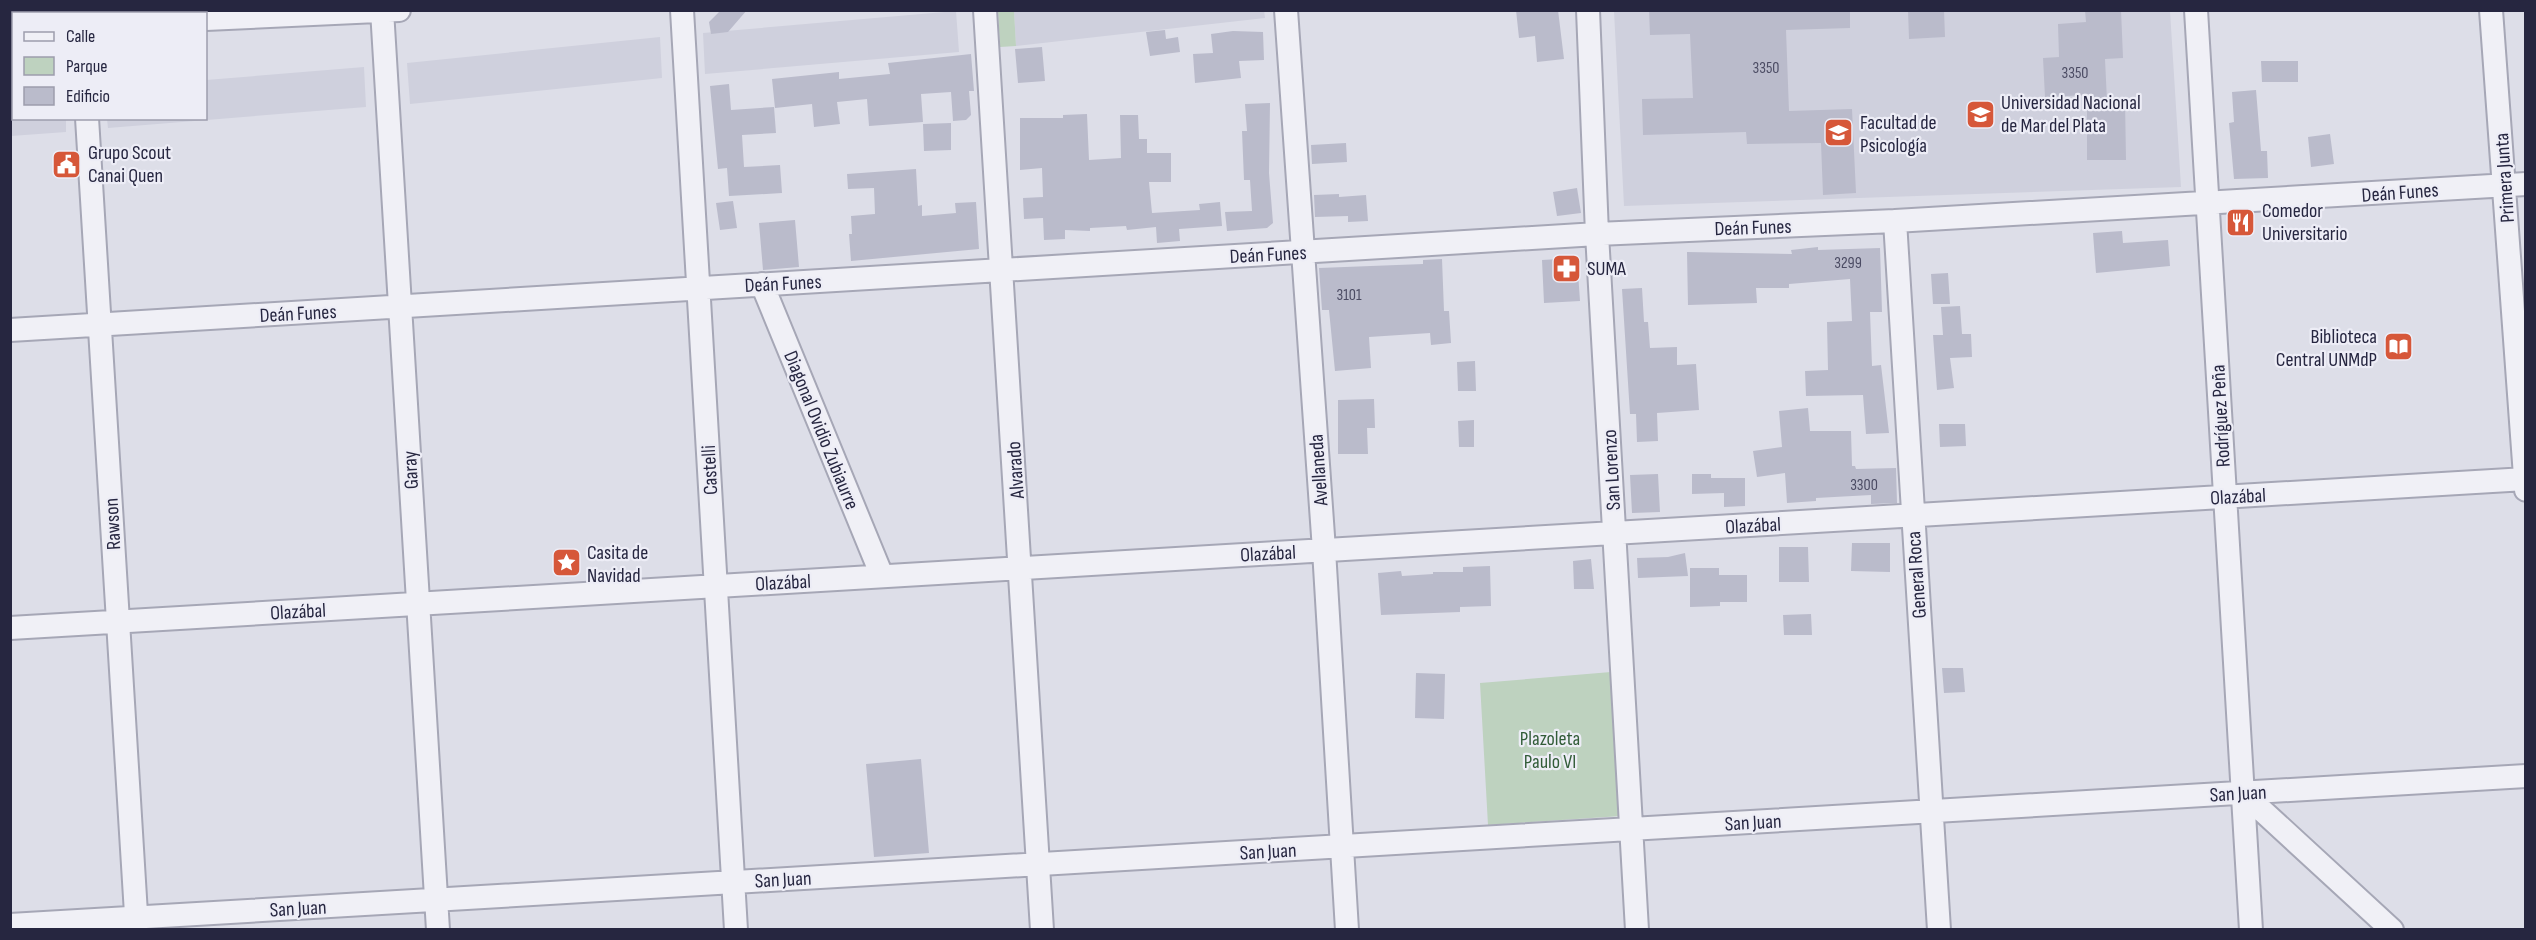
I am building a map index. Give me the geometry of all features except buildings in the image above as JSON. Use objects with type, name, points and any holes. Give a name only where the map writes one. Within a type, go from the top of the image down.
[{"type":"street","name":"Castelli","points":[[682,10],[736,930]]},
{"type":"street","name":"Alvarado","points":[[985,10],[1042,930]]},
{"type":"street","name":"Avellaneda","points":[[1286,10],[1324,550],[1347,930]]},
{"type":"street","name":"San Lorenzo","points":[[1588,10],[1597,234],[1637,930]]},
{"type":"street","name":"Rodríguez Peña","points":[[2196,10],[2251,930]]},
{"type":"street","name":"Primera Junta","points":[[2492,10],[2515,184],[2526,490]]},
{"type":"street","points":[[207,18],[388,11]]},
{"type":"street","name":"Garay","points":[[388,11],[400,306],[438,930]]},
{"type":"street","name":"Rawson","points":[[87,120],[136,923]]},
{"type":"street","name":"Deán Funes","points":[[10,330],[1597,234],[2208,204],[2515,184]]},
{"type":"street","name":"General Roca","points":[[1895,221],[1939,930]]},
{"type":"street","name":"Diagonal Ovidio Zubiaurre","points":[[762,284],[882,576]]},
{"type":"street","name":"Olazábal","points":[[10,628],[2525,479]]},
{"type":"street","name":"San Juan","points":[[10,925],[136,923],[436,900],[2526,776]]},
{"type":"street","points":[[2243,793],[2392,930]]},
{"type":"shaded area","points":[[1264,10],[1265,18],[1016,46],[1014,11]]},
{"type":"shaded area","points":[[956,11],[959,52],[705,74],[703,33]]},
{"type":"shaded area","points":[[1614,11],[2170,11],[2181,187],[1624,206]]},
{"type":"shaded area","points":[[660,37],[662,78],[410,104],[407,63]]},
{"type":"shaded area","points":[[364,67],[366,107],[207,120],[207,80]]},
{"type":"shaded area","points":[[11,95],[12,120],[66,120],[66,132],[11,136]]},
{"type":"shaded area","points":[[107,120],[206,120],[108,128]]},
{"type":"green space","points":[[998,11],[1014,11],[1016,46],[1000,47]]},
{"type":"green space","name":"Plazoleta Paulo VI","points":[[1611,672],[1621,816],[1488,825],[1480,683]]},
{"type":"place","name":"Universidad Nacional de Mar del Plata","points":[[1980,114]]},
{"type":"place","name":"Facultad de Psicología","points":[[1839,133]]},
{"type":"place","name":"Grupo Scout Canai Quen","points":[[67,164]]},
{"type":"place","name":"Comedor Universitario","points":[[2241,222]]},
{"type":"place","name":"SUMA","points":[[1566,268]]},
{"type":"place","name":"Biblioteca Central UNMdP","points":[[2398,347]]},
{"type":"place","name":"Casita de Navidad","points":[[566,563]]}]
